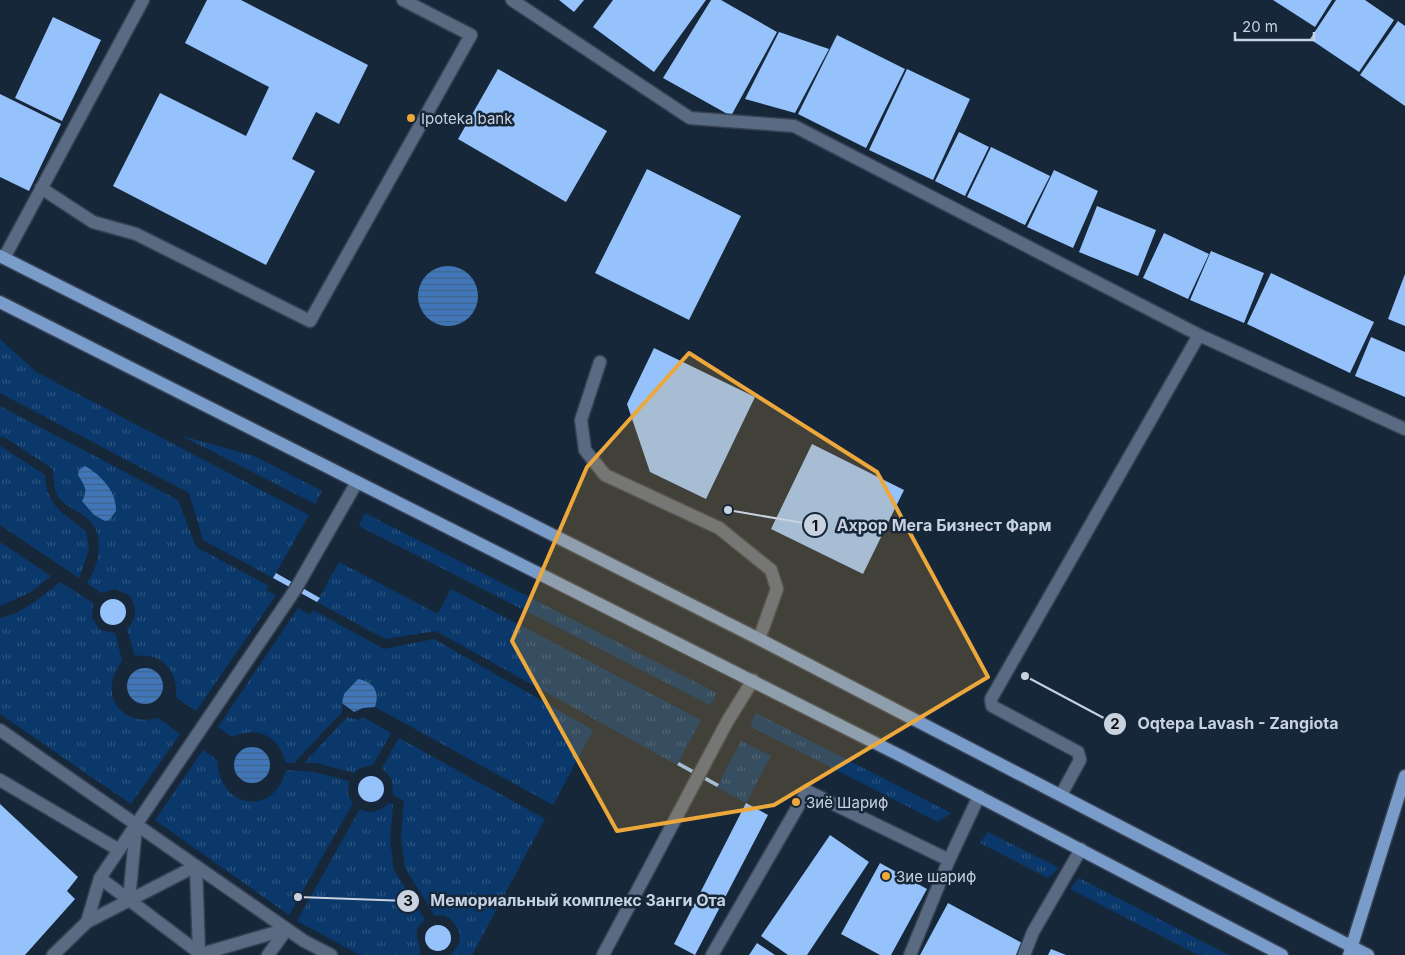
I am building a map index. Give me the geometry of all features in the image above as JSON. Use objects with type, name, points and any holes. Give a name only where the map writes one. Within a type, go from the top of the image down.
[{"type":"main road","points":[[2,257],[759,639],[1061,794],[1351,951],[1368,955]]},
{"type":"main road","points":[[0,303],[753,680],[1282,955]]},
{"type":"main road","points":[[1351,951],[1405,776]]},
{"type":"street","points":[[2,257],[143,0]]},
{"type":"street","points":[[41,188],[92,222],[136,234],[310,321],[471,36],[403,0]]},
{"type":"street","points":[[512,0],[690,118],[794,126],[1199,335],[1405,428]]},
{"type":"street","points":[[1061,794],[1080,760],[1078,752],[992,706],[991,699],[1199,335]]},
{"type":"street","points":[[600,362],[581,420],[585,450],[605,476],[719,528],[771,570],[777,589],[759,639]]},
{"type":"street","points":[[87,922],[100,878],[295,590],[358,482]]},
{"type":"street","points":[[603,955],[727,722],[753,680]]},
{"type":"street","points":[[0,730],[287,929],[330,955]]},
{"type":"street","points":[[0,780],[119,850]]},
{"type":"street","points":[[712,955],[807,791],[949,860]]},
{"type":"street","points":[[910,955],[949,860],[979,796]]},
{"type":"street","points":[[129,900],[136,824]]},
{"type":"street","points":[[1024,955],[1033,932],[1081,849]]},
{"type":"street","points":[[53,955],[87,922],[196,866]]},
{"type":"street","points":[[196,866],[200,954]]},
{"type":"street","points":[[100,878],[200,954]]},
{"type":"street","points":[[200,954],[287,929]]},
{"type":"street","points":[[268,955],[287,929]]},
{"type":"highlighted area","points":[[689,353],[877,472],[988,677],[774,805],[617,831],[512,641],[587,467]]},
{"type":"green space","points":[[0,339],[36,372],[309,515],[273,578],[203,540],[189,493],[0,393]]},
{"type":"green space","points":[[0,406],[178,500],[196,547],[269,586],[266,591],[276,595],[196,711],[176,697],[174,679],[166,665],[153,657],[135,656],[127,629],[133,621],[135,613],[134,604],[129,595],[115,589],[101,593],[87,583],[95,568],[99,551],[99,542],[94,525],[66,505],[58,496],[54,485],[53,469],[4,437],[0,437]]},
{"type":"green space","points":[[182,436],[254,456],[322,491],[315,504]]},
{"type":"green space","points":[[0,446],[45,475],[46,486],[52,502],[63,514],[86,531],[89,549],[79,578],[0,525]]},
{"type":"green space","points":[[365,513],[717,693],[710,705],[359,526]]},
{"type":"green space","points":[[0,542],[51,576],[29,593],[0,606]]},
{"type":"green space","points":[[339,562],[438,614],[451,589],[701,720],[677,765],[436,631],[385,639],[317,602]]},
{"type":"green space","points":[[60,582],[93,603],[92,618],[100,630],[115,633],[122,660],[113,678],[112,694],[119,709],[133,718],[141,720],[158,718],[180,734],[131,804],[0,714],[0,618],[17,612],[39,599]]},
{"type":"green space","points":[[298,608],[310,615],[313,610],[384,649],[434,639],[593,730],[553,805],[375,707],[377,700],[344,694],[342,712],[294,763],[286,763],[278,746],[266,735],[250,732],[232,737],[218,727]]},
{"type":"green space","points":[[756,713],[951,813],[938,822],[750,726]]},
{"type":"green space","points":[[347,717],[358,720],[363,717],[391,733],[373,765],[360,768],[354,773],[316,763],[304,763]]},
{"type":"green space","points":[[399,738],[545,819],[472,955],[450,955],[455,950],[460,939],[458,928],[444,915],[435,916],[405,868],[401,837],[404,801],[393,795],[392,779],[382,768]]},
{"type":"green space","points":[[741,741],[771,756],[746,803],[717,787]]},
{"type":"green space","points":[[203,750],[217,760],[220,777],[228,790],[237,798],[248,801],[260,800],[271,795],[280,785],[286,770],[314,772],[349,781],[348,795],[353,803],[289,915],[155,820]]},
{"type":"green space","points":[[389,803],[393,805],[390,841],[394,870],[425,920],[420,924],[417,932],[420,955],[360,955],[297,921],[360,809],[368,812],[375,811]]},
{"type":"green space","points":[[988,832],[1059,868],[1048,878],[980,843]]},
{"type":"green space","points":[[1079,878],[1229,955],[1198,955],[1070,889]]},
{"type":"shaded area","points":[[442,266],[454,266],[465,271],[473,279],[478,290],[476,308],[465,321],[454,326],[442,326],[431,321],[423,313],[418,302],[418,290],[423,279],[431,271]]},
{"type":"shaded area","points":[[85,466],[102,479],[114,497],[116,511],[109,520],[105,521],[94,515],[82,501],[85,491],[78,475],[79,470]]},
{"type":"shaded area","points":[[145,668],[157,674],[163,686],[157,698],[145,704],[133,698],[127,686],[133,674]]},
{"type":"shaded area","points":[[358,679],[372,685],[377,697],[375,707],[363,708],[354,712],[342,703],[344,694]]},
{"type":"shaded area","points":[[252,747],[264,753],[270,765],[264,777],[252,783],[240,777],[234,765],[240,753]]},
{"type":"building","points":[[207,0],[241,0],[368,65],[339,124],[316,112],[292,159],[315,171],[266,265],[113,186],[160,93],[246,136],[269,87],[185,43]]},
{"type":"building","points":[[559,0],[584,0],[574,12]]},
{"type":"building","points":[[613,0],[706,0],[654,72],[593,27]]},
{"type":"building","points":[[711,0],[721,0],[777,32],[731,116],[663,78]]},
{"type":"building","points":[[1273,0],[1332,0],[1315,27]]},
{"type":"building","points":[[1336,0],[1365,0],[1394,20],[1359,72],[1310,39]]},
{"type":"building","points":[[53,17],[101,40],[62,121],[15,98]]},
{"type":"building","points":[[1398,21],[1405,26],[1405,106],[1360,75]]},
{"type":"building","points":[[779,32],[829,49],[795,113],[745,99]]},
{"type":"building","points":[[837,35],[905,69],[866,148],[798,114]]},
{"type":"building","points":[[498,69],[607,131],[566,202],[458,139]]},
{"type":"building","points":[[907,69],[970,99],[933,180],[869,150]]},
{"type":"building","points":[[0,94],[61,124],[29,191],[0,177]]},
{"type":"building","points":[[959,132],[989,147],[965,196],[935,181]]},
{"type":"building","points":[[991,147],[1050,176],[1025,225],[967,197]]},
{"type":"building","points":[[647,169],[741,216],[689,320],[595,273]]},
{"type":"building","points":[[1054,170],[1098,191],[1073,248],[1027,227]]},
{"type":"building","points":[[1097,206],[1156,230],[1138,276],[1079,252]]},
{"type":"building","points":[[1164,233],[1209,254],[1188,299],[1143,278]]},
{"type":"building","points":[[1211,251],[1264,273],[1244,323],[1190,300]]},
{"type":"building","points":[[1271,273],[1374,322],[1350,373],[1247,324]]},
{"type":"building","points":[[1405,274],[1405,326],[1388,319]]},
{"type":"building","points":[[1371,337],[1405,352],[1405,397],[1355,376]]},
{"type":"building","points":[[654,348],[755,397],[706,499],[650,472],[627,404]]},
{"type":"building","points":[[812,444],[904,490],[863,574],[771,529]]},
{"type":"building","points":[[276,573],[320,598],[317,602],[273,578]]},
{"type":"building","points":[[113,599],[122,603],[126,612],[122,621],[113,625],[104,621],[100,612],[104,603]]},
{"type":"building","points":[[679,762],[719,784],[717,787],[677,765]]},
{"type":"building","points":[[371,776],[380,780],[384,789],[380,798],[371,802],[362,798],[358,789],[362,780]]},
{"type":"building","points":[[746,803],[768,815],[695,955],[674,944]]},
{"type":"building","points":[[0,804],[78,877],[67,891],[75,899],[25,955],[0,955]]},
{"type":"building","points":[[830,835],[869,862],[807,955],[788,955],[761,936]]},
{"type":"building","points":[[880,863],[927,889],[891,955],[880,955],[841,934]]},
{"type":"building","points":[[948,903],[1022,943],[1016,955],[920,955]]},
{"type":"building","points":[[438,925],[447,929],[451,938],[447,947],[438,951],[429,947],[425,938],[429,929]]},
{"type":"building","points":[[757,943],[775,955],[749,955]]},
{"type":"building","points":[[1051,949],[1066,955],[1048,955]]},
{"type":"place","name":"Ipoteka bank","points":[[411,118]]},
{"type":"place","name":"Ахрор Мега Бизнест Фарм","points":[[728,510]]},
{"type":"place","name":"Oqtepa Lavash - Zangiota","points":[[1025,676]]},
{"type":"place","name":"Зиё Шариф","points":[[796,802]]},
{"type":"place","name":"Зие шариф","points":[[886,876]]},
{"type":"place","name":"Мемориальный комплекс Занги Ота","points":[[298,897]]}]
